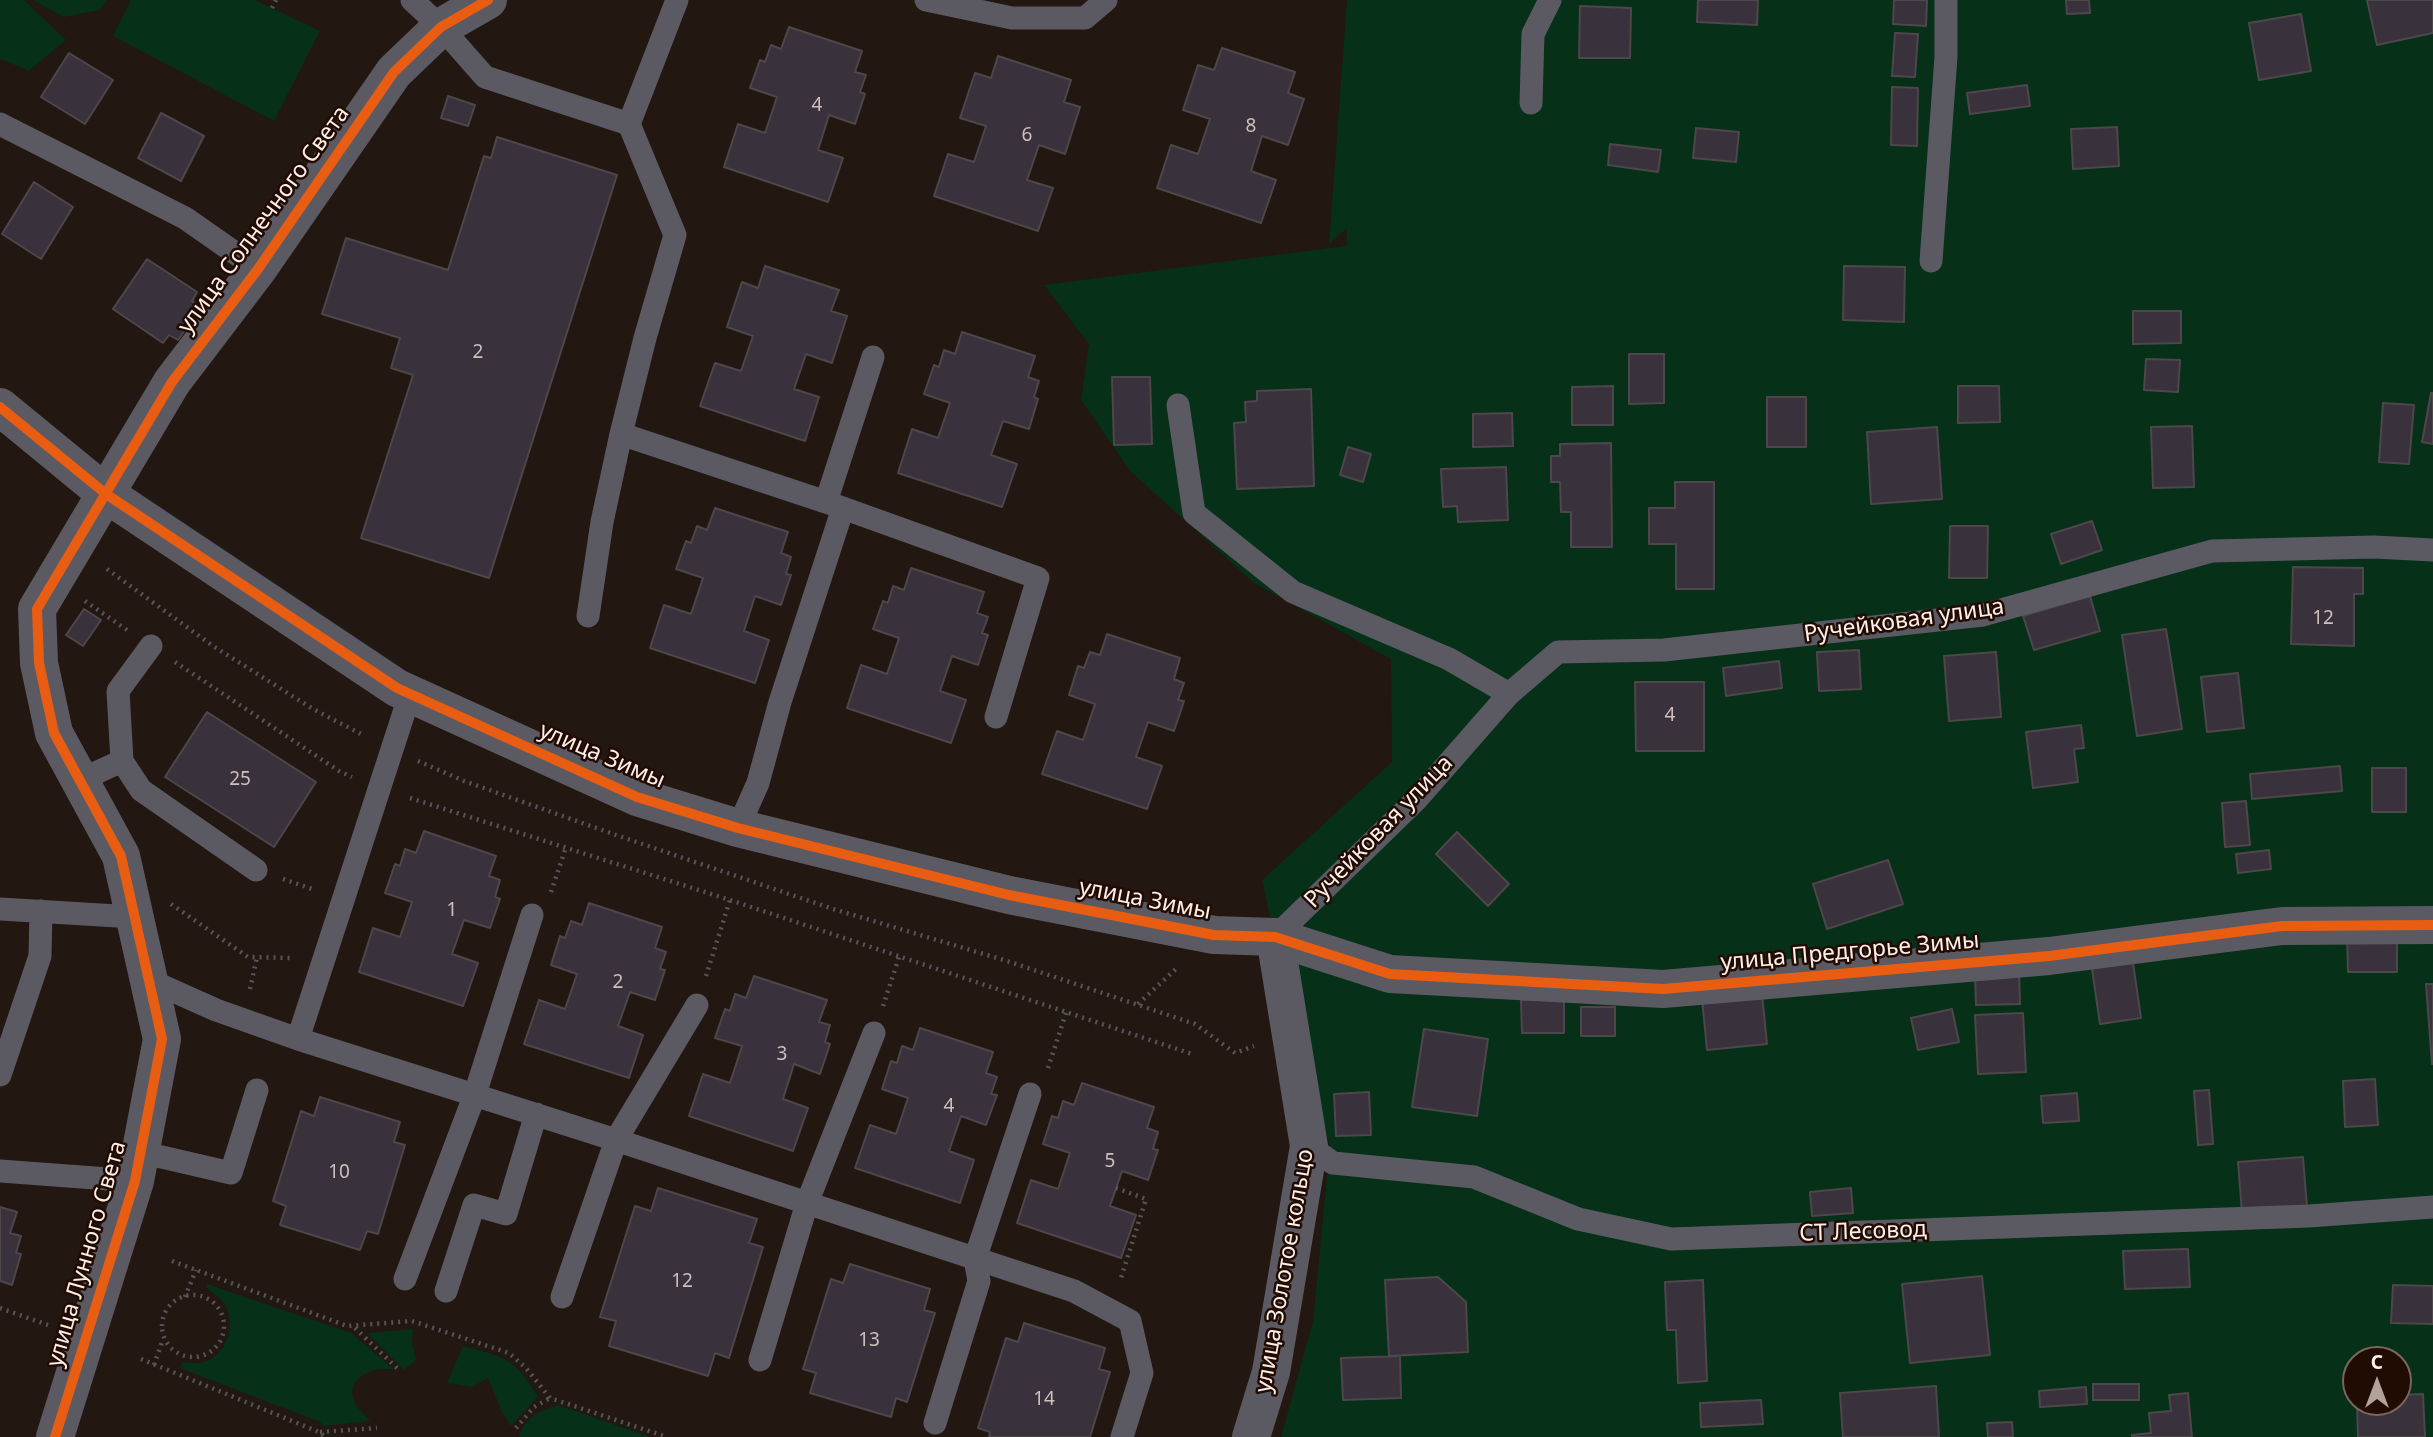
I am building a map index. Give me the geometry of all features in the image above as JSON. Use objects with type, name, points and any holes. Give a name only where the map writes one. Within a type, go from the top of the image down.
[{"type":"street","name":"улица Солнечного Света","points":[[106,494],[172,382],[258,269],[394,72],[441,27],[488,0]]},
{"type":"street","name":"улица Зимы","points":[[0,407],[106,494],[397,688],[637,797],[738,828],[1009,895],[1214,935],[1275,937]]},
{"type":"street","name":"улица Лунного Света","points":[[55,1437],[137,1167],[162,1039],[149,980],[151,909],[54,733],[39,663],[37,609],[106,494]]},
{"type":"street","name":"улица Предгорье Зимы","points":[[1275,937],[1390,974],[1663,989],[2049,956],[2281,926],[2433,925]]},
{"type":"street","name":"улица Золотое кольцо","points":[[1251,1437],[1271,1372],[1310,1146],[1275,937]]},
{"type":"lane","points":[[412,0],[441,27],[485,77],[629,124]]},
{"type":"lane","points":[[588,616],[602,522],[621,434],[675,235],[629,124],[677,0]]},
{"type":"lane","points":[[926,0],[1012,18],[1085,18],[1106,0]]},
{"type":"lane","points":[[1531,103],[1533,34],[1550,0]]},
{"type":"lane","points":[[1931,261],[1946,57],[1946,0]]},
{"type":"lane","points":[[0,124],[185,218],[258,269]]},
{"type":"lane","points":[[738,828],[758,783],[873,357]]},
{"type":"lane","points":[[1178,405],[1194,513],[1293,592],[1449,659],[1509,694]]},
{"type":"lane","points":[[621,434],[835,505],[1038,578],[996,717]]},
{"type":"lane","name":"Ручейковая улица","points":[[1275,937],[1417,799],[1509,694],[1558,652],[1664,650],[1983,615],[2212,551],[2374,547],[2433,550]]},
{"type":"lane","points":[[151,646],[118,691],[122,761],[141,790],[256,870]]},
{"type":"lane","points":[[298,1039],[410,694]]},
{"type":"lane","points":[[80,780],[122,761]]},
{"type":"lane","points":[[0,909],[151,909]]},
{"type":"lane","points":[[0,1075],[40,956],[41,911]]},
{"type":"lane","points":[[405,1279],[475,1094],[532,915]]},
{"type":"lane","points":[[149,980],[216,1010],[298,1039],[475,1094],[1074,1291],[1129,1321],[1142,1373],[1122,1437]]},
{"type":"lane","points":[[562,1297],[615,1140],[697,1005]]},
{"type":"lane","points":[[760,1360],[807,1203],[874,1033]]},
{"type":"lane","points":[[0,1171],[137,1167],[231,1173],[257,1090]]},
{"type":"lane","points":[[935,1423],[979,1281],[975,1259],[1030,1094]]},
{"type":"lane","points":[[446,1291],[474,1205],[506,1214],[536,1114]]},
{"type":"lane","name":"СТ Лесовод","points":[[1310,1146],[1334,1163],[1474,1177],[1578,1219],[1671,1239],[2309,1216],[2433,1207]]},
{"type":"path","points":[[272,8],[276,0]]},
{"type":"path","points":[[55,582],[339,771],[378,788],[566,847],[1195,1055]]},
{"type":"path","points":[[532,915],[547,904],[566,847]]},
{"type":"path","points":[[256,870],[342,899]]},
{"type":"path","points":[[697,1005],[730,901]]},
{"type":"path","points":[[151,909],[248,957],[324,959]]},
{"type":"path","points":[[247,1000],[257,957]]},
{"type":"path","points":[[874,1033],[899,957]]},
{"type":"path","points":[[1030,1094],[1044,1081],[1066,1013]]},
{"type":"path","points":[[1116,1188],[1146,1199],[1119,1282]]},
{"type":"path","points":[[172,1261],[347,1326],[412,1321],[509,1353],[526,1368],[550,1398],[667,1437]]},
{"type":"path","points":[[154,1365],[164,1338],[163,1317],[168,1308],[185,1297],[196,1270]]},
{"type":"path","points":[[164,1338],[177,1354],[198,1357],[216,1346],[221,1338],[222,1319],[219,1310],[204,1298],[185,1297]]},
{"type":"path","points":[[0,1308],[85,1338]]},
{"type":"path","points":[[355,1327],[399,1370]]},
{"type":"path","points":[[439,1337],[441,1331]]},
{"type":"path","points":[[141,1359],[319,1432],[325,1437]]},
{"type":"path","points":[[516,1427],[534,1407],[550,1398]]},
{"type":"path","points":[[319,1432],[377,1427]]},
{"type":"green space","points":[[0,0],[24,0],[66,40],[29,71],[0,59]]},
{"type":"green space","points":[[33,0],[107,0],[100,10],[64,17]]},
{"type":"green space","points":[[131,0],[255,0],[320,31],[274,121],[113,36]]},
{"type":"green space","points":[[1347,0],[2433,0],[2433,1437],[1281,1437],[1313,1321],[1330,1146],[1287,996],[1262,880],[1392,762],[1391,659],[1254,583],[1131,472],[1081,400],[1089,344],[1044,285],[1346,246],[1347,228],[1329,244]]},
{"type":"green space","points":[[207,1284],[351,1333],[395,1370],[370,1372],[357,1380],[353,1387],[355,1403],[370,1421],[323,1426],[320,1422],[180,1368],[182,1362],[202,1363],[212,1358],[219,1352],[228,1336],[227,1310],[221,1300],[206,1287]]},
{"type":"green space","points":[[413,1329],[412,1343],[416,1360],[404,1370],[367,1333]]},
{"type":"green space","points":[[463,1346],[489,1353],[515,1366],[538,1396],[511,1426],[488,1378],[472,1387],[447,1383]]},
{"type":"green space","points":[[558,1405],[650,1437],[519,1437],[525,1424],[534,1416]]},
{"type":"building","points":[[1698,0],[1758,0],[1757,25],[1697,22]]},
{"type":"building","points":[[1894,0],[1927,0],[1926,26],[1893,24]]},
{"type":"building","points":[[2066,0],[2089,0],[2090,13],[2067,14]]},
{"type":"building","points":[[2367,0],[2433,0],[2433,33],[2377,45]]},
{"type":"building","points":[[1580,6],[1631,8],[1630,58],[1579,58]]},
{"type":"building","points":[[2301,14],[2311,71],[2259,80],[2249,23]]},
{"type":"building","points":[[789,27],[862,51],[855,72],[866,75],[860,92],[865,94],[855,124],[829,115],[818,150],[843,158],[828,202],[724,167],[738,124],[765,133],[777,97],[750,88],[760,60],[765,62],[771,45],[781,49]]},
{"type":"building","points":[[1895,33],[1918,34],[1915,77],[1892,76]]},
{"type":"building","points":[[1222,48],[1295,72],[1288,93],[1304,99],[1288,145],[1262,136],[1251,171],[1276,180],[1261,223],[1157,188],[1171,145],[1198,154],[1210,119],[1183,110],[1198,65],[1214,70]]},
{"type":"building","points":[[69,53],[113,80],[85,124],[41,97]]},
{"type":"building","points":[[998,56],[1071,80],[1064,102],[1080,107],[1065,154],[1039,145],[1027,180],[1053,188],[1038,231],[934,196],[948,154],[974,162],[986,126],[960,118],[975,73],[991,78]]},
{"type":"building","points":[[2027,85],[2030,106],[1970,114],[1967,93]]},
{"type":"building","points":[[1892,87],[1918,88],[1917,146],[1891,145]]},
{"type":"building","points":[[448,96],[475,105],[468,126],[441,118]]},
{"type":"building","points":[[161,113],[204,136],[181,181],[138,158]]},
{"type":"building","points":[[2117,127],[2119,166],[2073,169],[2071,129]]},
{"type":"building","points":[[1696,128],[1739,132],[1736,162],[1693,158]]},
{"type":"building","points":[[497,137],[617,175],[489,578],[361,538],[413,375],[391,368],[400,338],[322,314],[346,238],[448,270],[484,156],[491,158]]},
{"type":"building","points":[[1610,144],[1661,150],[1658,172],[1608,165]]},
{"type":"building","points":[[34,182],[73,207],[41,259],[2,234]]},
{"type":"building","points":[[147,259],[197,292],[192,301],[201,307],[178,340],[169,335],[163,343],[113,309]]},
{"type":"building","points":[[765,266],[839,290],[831,311],[847,316],[832,363],[806,354],[794,389],[819,397],[805,441],[700,406],[715,363],[741,371],[753,336],[727,327],[742,282],[758,288]]},
{"type":"building","points":[[1844,266],[1905,267],[1904,322],[1843,320]]},
{"type":"building","points":[[2133,311],[2181,311],[2181,343],[2133,344]]},
{"type":"building","points":[[962,332],[1035,356],[1028,377],[1039,381],[1034,397],[1038,399],[1029,429],[1003,421],[991,455],[1017,464],[1002,507],[898,473],[912,429],[938,438],[950,403],[924,394],[934,365],[939,367],[944,350],[955,354]]},
{"type":"building","points":[[1629,354],[1664,354],[1664,403],[1629,404]]},
{"type":"building","points":[[2146,359],[2180,360],[2178,392],[2144,390]]},
{"type":"building","points":[[1112,377],[1150,377],[1152,444],[1114,445]]},
{"type":"building","points":[[1613,386],[1613,425],[1572,425],[1572,387]]},
{"type":"building","points":[[1958,386],[1999,386],[2000,422],[1958,423]]},
{"type":"building","points":[[1311,389],[1314,486],[1237,489],[1234,423],[1246,422],[1245,402],[1257,401],[1257,391]]},
{"type":"building","points":[[2433,393],[2433,444],[2422,442]]},
{"type":"building","points":[[1767,397],[1806,397],[1806,447],[1767,447]]},
{"type":"building","points":[[2383,403],[2414,405],[2409,464],[2379,462]]},
{"type":"building","points":[[1512,413],[1513,446],[1473,447],[1473,414]]},
{"type":"building","points":[[2192,426],[2194,487],[2153,488],[2151,427]]},
{"type":"building","points":[[1937,427],[1942,499],[1871,504],[1867,432]]},
{"type":"building","points":[[1611,443],[1612,547],[1571,547],[1571,512],[1561,512],[1560,482],[1551,482],[1551,456],[1560,456],[1560,444]]},
{"type":"building","points":[[1348,447],[1371,454],[1363,482],[1340,475]]},
{"type":"building","points":[[1506,467],[1508,520],[1458,522],[1457,506],[1443,507],[1441,469]]},
{"type":"building","points":[[1675,482],[1714,482],[1714,589],[1676,589],[1676,544],[1649,544],[1649,508],[1675,508]]},
{"type":"building","points":[[715,508],[788,532],[781,553],[791,557],[786,574],[791,575],[781,605],[755,596],[744,631],[769,640],[755,683],[650,648],[664,605],[691,614],[703,578],[676,569],[686,541],[691,543],[697,526],[707,530]]},
{"type":"building","points":[[2092,521],[2102,550],[2061,564],[2051,534]]},
{"type":"building","points":[[1950,526],[1988,526],[1987,578],[1949,578]]},
{"type":"building","points":[[2293,567],[2363,568],[2363,594],[2354,594],[2354,646],[2291,644]]},
{"type":"building","points":[[911,568],[984,592],[977,613],[988,617],[982,633],[988,635],[978,665],[952,656],[940,691],[966,700],[951,743],[847,708],[861,665],[887,674],[899,638],[873,629],[883,601],[888,603],[893,586],[904,590]]},
{"type":"building","points":[[2090,596],[2100,631],[2034,650],[2023,616]]},
{"type":"building","points":[[84,609],[101,620],[83,646],[66,635]]},
{"type":"building","points":[[2166,629],[2182,729],[2137,736],[2122,635]]},
{"type":"building","points":[[1107,634],[1180,658],[1174,679],[1184,683],[1178,700],[1184,701],[1174,731],[1148,722],[1136,757],[1162,766],[1147,809],[1042,774],[1057,731],[1083,740],[1095,704],[1069,695],[1078,666],[1084,668],[1090,652],[1100,655]]},
{"type":"building","points":[[1859,650],[1861,689],[1819,691],[1817,652]]},
{"type":"building","points":[[1996,652],[2001,717],[1949,721],[1944,656]]},
{"type":"building","points":[[1779,661],[1782,688],[1726,696],[1723,668]]},
{"type":"building","points":[[2238,673],[2244,728],[2207,732],[2201,677]]},
{"type":"building","points":[[1635,682],[1704,682],[1704,751],[1636,751]]},
{"type":"building","points":[[207,712],[316,782],[274,847],[165,777]]},
{"type":"building","points":[[2081,725],[2084,748],[2074,749],[2078,782],[2033,788],[2026,732]]},
{"type":"building","points":[[2340,766],[2342,791],[2252,799],[2250,774]]},
{"type":"building","points":[[2372,768],[2406,768],[2406,812],[2372,812]]},
{"type":"building","points":[[2246,801],[2250,845],[2225,847],[2222,803]]},
{"type":"building","points":[[424,831],[496,856],[489,876],[500,880],[495,897],[500,899],[490,928],[464,920],[452,954],[478,963],[463,1006],[359,972],[373,928],[400,937],[412,902],[385,893],[395,864],[400,866],[405,849],[416,853]]},
{"type":"building","points":[[1457,832],[1509,884],[1488,906],[1436,854]]},
{"type":"building","points":[[2269,850],[2271,869],[2238,873],[2236,854]]},
{"type":"building","points":[[1888,860],[1903,904],[1827,929],[1813,884]]},
{"type":"building","points":[[589,903],[662,927],[655,948],[666,952],[660,969],[665,970],[655,1000],[630,992],[618,1026],[643,1035],[629,1078],[524,1044],[539,1000],[565,1009],[577,974],[551,965],[560,936],[565,938],[571,921],[582,925]]},
{"type":"building","points":[[2347,930],[2397,930],[2397,972],[2348,972]]},
{"type":"building","points":[[2132,956],[2141,1018],[2100,1024],[2091,962]]},
{"type":"building","points":[[2019,972],[2020,1004],[1976,1005],[1975,974]]},
{"type":"building","points":[[754,976],[827,1000],[819,1022],[830,1025],[825,1042],[830,1044],[820,1074],[794,1064],[783,1099],[808,1108],[793,1151],[689,1116],[703,1074],[730,1083],[742,1046],[715,1038],[725,1009],[730,1011],[735,994],[746,998]]},
{"type":"building","points":[[2426,984],[2433,984],[2433,1064],[2432,1064]]},
{"type":"building","points":[[1762,994],[1767,1044],[1707,1050],[1702,999]]},
{"type":"building","points":[[1521,1000],[1564,1000],[1564,1033],[1522,1033]]},
{"type":"building","points":[[1581,1007],[1615,1007],[1615,1036],[1581,1036]]},
{"type":"building","points":[[1952,1009],[1959,1042],[1918,1050],[1911,1018]]},
{"type":"building","points":[[2023,1013],[2026,1072],[1978,1074],[1975,1015]]},
{"type":"building","points":[[920,1028],[993,1052],[986,1073],[997,1077],[991,1094],[997,1095],[986,1125],[961,1116],[949,1151],[974,1160],[960,1203],[855,1168],[870,1125],[896,1134],[908,1098],[882,1089],[891,1061],[897,1063],[902,1046],[913,1050]]},
{"type":"building","points":[[1424,1029],[1488,1039],[1477,1116],[1412,1107]]},
{"type":"building","points":[[2375,1079],[2378,1125],[2345,1127],[2343,1081]]},
{"type":"building","points":[[1082,1083],[1154,1107],[1147,1128],[1158,1132],[1153,1149],[1158,1150],[1148,1180],[1122,1171],[1110,1206],[1136,1215],[1121,1258],[1017,1223],[1031,1180],[1058,1189],[1070,1153],[1043,1144],[1052,1116],[1058,1118],[1063,1101],[1074,1105]]},
{"type":"building","points":[[2209,1090],[2213,1144],[2198,1145],[2194,1091]]},
{"type":"building","points":[[1369,1092],[1371,1135],[1336,1136],[1334,1094]]},
{"type":"building","points":[[2077,1093],[2079,1121],[2043,1123],[2041,1096]]},
{"type":"building","points":[[320,1097],[400,1122],[394,1142],[405,1145],[378,1234],[367,1231],[360,1250],[280,1225],[286,1206],[273,1201],[301,1111],[314,1116]]},
{"type":"building","points":[[2303,1157],[2307,1207],[2242,1213],[2238,1162]]},
{"type":"building","points":[[658,1188],[757,1219],[749,1243],[763,1247],[729,1358],[715,1353],[708,1376],[609,1346],[616,1321],[600,1317],[635,1206],[651,1211]]},
{"type":"building","points":[[1851,1188],[1853,1213],[1812,1216],[1810,1192]]},
{"type":"building","points":[[0,1207],[17,1212],[10,1233],[21,1236],[16,1253],[21,1254],[12,1285],[0,1281]]},
{"type":"building","points":[[2188,1249],[2190,1287],[2125,1289],[2123,1251]]},
{"type":"building","points":[[850,1264],[930,1289],[924,1310],[935,1313],[907,1402],[896,1398],[891,1417],[810,1393],[816,1373],[803,1369],[831,1279],[843,1283]]},
{"type":"building","points":[[1982,1276],[1990,1355],[1910,1363],[1902,1284]]},
{"type":"building","points":[[1438,1277],[1466,1302],[1468,1352],[1389,1356],[1385,1280]]},
{"type":"building","points":[[1703,1280],[1707,1381],[1678,1383],[1676,1330],[1667,1330],[1665,1282]]},
{"type":"building","points":[[2393,1285],[2433,1286],[2433,1324],[2391,1323]]},
{"type":"building","points":[[1024,1323],[1105,1348],[1099,1369],[1110,1372],[1090,1437],[989,1437],[990,1432],[978,1428],[1006,1338],[1018,1342]]},
{"type":"building","points":[[1400,1356],[1401,1398],[1343,1400],[1341,1358]]},
{"type":"building","points":[[2093,1384],[2139,1384],[2139,1400],[2093,1400]]},
{"type":"building","points":[[1936,1386],[1939,1437],[1843,1437],[1840,1393]]},
{"type":"building","points":[[2086,1387],[2087,1404],[2040,1407],[2039,1391]]},
{"type":"building","points":[[2188,1393],[2192,1437],[2132,1437],[2151,1433],[2149,1413],[2171,1411],[2169,1395]]},
{"type":"building","points":[[2412,1394],[2423,1394],[2425,1437],[2358,1437],[2357,1416],[2412,1416]]},
{"type":"building","points":[[1761,1400],[1763,1424],[1701,1427],[1700,1403]]},
{"type":"building","points":[[2012,1422],[2013,1437],[1988,1437],[1987,1423]]},
{"type":"cycle path","points":[[55,1437],[135,1181],[162,1039],[121,856],[54,733],[39,663],[37,609],[172,382],[258,269],[394,72],[441,27],[488,0]]},
{"type":"cycle path","points":[[0,407],[106,494],[397,688],[637,797],[738,828],[1009,895],[1214,935],[1275,937],[1390,974],[1663,989],[2049,956],[2282,926],[2433,925]]}]
